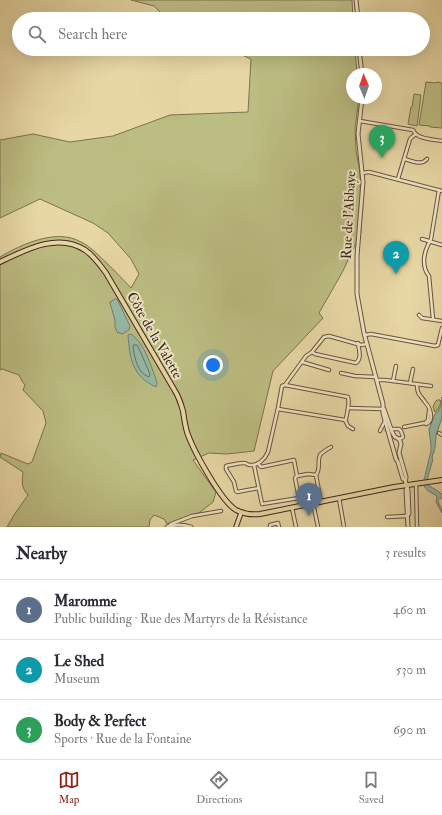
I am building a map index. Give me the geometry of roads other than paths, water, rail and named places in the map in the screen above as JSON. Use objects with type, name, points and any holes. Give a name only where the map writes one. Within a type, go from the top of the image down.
[{"type":"main road","name":"Côte de la Valette","points":[[0,262],[37,246],[60,242],[71,243],[79,246],[93,257],[108,277],[175,391],[182,407],[186,431],[199,458],[223,497],[231,506],[241,513]]},
{"type":"main road","points":[[236,527],[241,513],[255,514],[442,480]]},
{"type":"street","points":[[356,0],[357,12]]},
{"type":"street","points":[[360,56],[361,68]]},
{"type":"street","name":"Rue de l'Abbaye","points":[[361,104],[358,142],[363,192],[357,256],[357,294],[365,334],[384,409]]},
{"type":"street","points":[[360,121],[413,130],[416,134],[423,138],[442,141]]},
{"type":"street","points":[[398,180],[411,138],[416,134]]},
{"type":"street","points":[[404,159],[419,163],[424,162],[427,159]]},
{"type":"street","points":[[362,172],[369,172],[440,191],[430,242],[423,261],[429,276],[433,319]]},
{"type":"street","points":[[422,239],[442,245]]},
{"type":"street","points":[[419,315],[422,318],[442,321]]},
{"type":"street","points":[[365,334],[435,346],[438,345],[442,328]]},
{"type":"street","points":[[259,488],[237,492],[226,466],[242,463],[254,465],[264,459],[268,452],[282,386],[285,385],[308,354],[312,352],[325,336],[358,343],[361,345],[368,344]]},
{"type":"street","points":[[312,352],[356,363],[359,359],[358,343]]},
{"type":"street","points":[[302,362],[329,370]]},
{"type":"street","points":[[393,381],[396,366]]},
{"type":"street","points":[[410,383],[413,369]]},
{"type":"street","points":[[341,373],[431,386]]},
{"type":"street","points":[[404,427],[424,423],[429,424],[431,417],[428,407],[418,392],[417,384]]},
{"type":"street","points":[[285,385],[348,397],[348,408],[345,420],[348,426],[353,429]]},
{"type":"street","points":[[278,408],[345,420]]},
{"type":"street","points":[[348,408],[384,409]]},
{"type":"street","points":[[384,409],[383,413],[396,459],[400,461]]},
{"type":"street","points":[[384,409],[392,432],[401,444],[399,453],[403,479],[405,480],[406,487],[408,527]]},
{"type":"street","points":[[426,422],[428,420],[429,411]]},
{"type":"street","points":[[384,430],[380,431],[386,421]]},
{"type":"street","points":[[391,442],[403,437],[403,433],[399,429],[393,429]]},
{"type":"street","points":[[321,502],[316,475],[318,472],[319,457],[331,446]]},
{"type":"street","points":[[254,465],[262,504],[299,498],[295,480],[295,477],[297,476],[294,460],[261,467],[258,463]]},
{"type":"street","points":[[297,476],[308,474],[316,475]]},
{"type":"street","points":[[416,484],[417,527]]},
{"type":"street","points":[[339,498],[344,527]]},
{"type":"street","points":[[313,503],[318,527]]},
{"type":"street","points":[[292,507],[296,527]]},
{"type":"street","points":[[168,527],[171,524],[192,516],[222,511]]},
{"type":"street","points":[[387,517],[407,516]]},
{"type":"street","points":[[270,527],[270,525],[278,523],[279,527]]},
{"type":"street","points":[[168,527],[179,524],[191,527]]},
{"type":"water","points":[[117,299],[130,326],[129,330],[122,334],[117,332],[115,327],[115,320],[110,303]]},
{"type":"water","points":[[131,334],[140,343],[146,355],[156,379],[156,387],[142,378],[134,366],[131,359],[128,335]]},
{"type":"water","points":[[442,397],[442,418],[436,435],[433,459],[427,480],[428,485],[442,494],[442,499],[440,498],[438,500],[442,513],[436,502],[437,496],[428,491],[424,486],[424,480],[431,451],[429,429],[435,414],[438,412],[441,405]]},
{"type":"tunnel","points":[[384,431],[393,429]]},
{"type":"place","name":"Body & Perfect","points":[[382,158]]},
{"type":"place","name":"Le Shed","points":[[396,274]]},
{"type":"place","name":"Maromme","points":[[309,516]]}]
